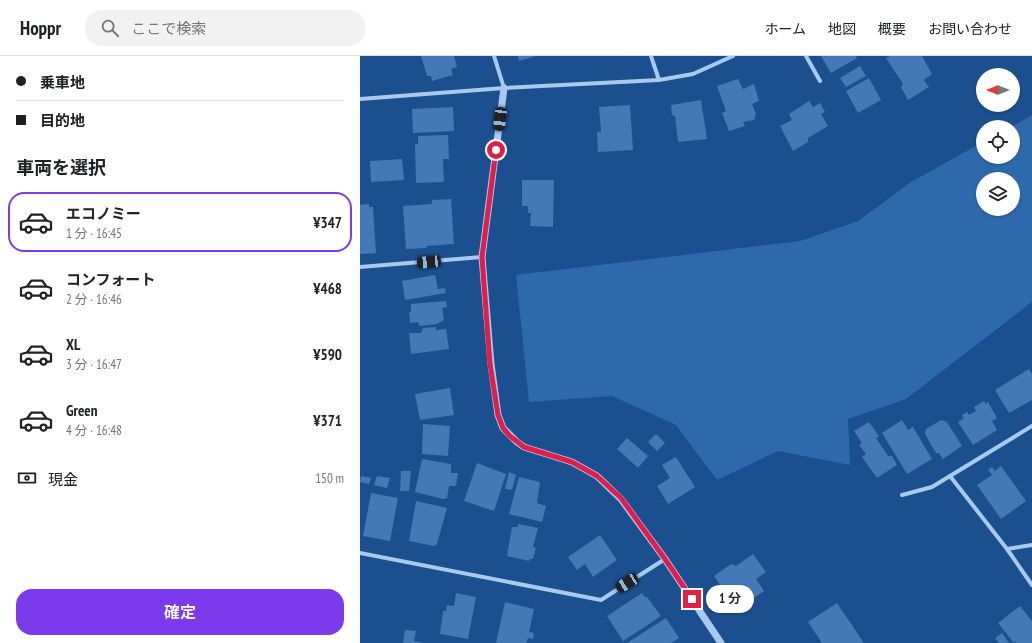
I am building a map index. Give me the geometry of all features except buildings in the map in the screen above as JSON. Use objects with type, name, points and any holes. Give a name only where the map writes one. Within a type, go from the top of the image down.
[{"type":"street","points":[[494,56],[504,88],[482,257],[490,364],[498,415],[503,428],[510,436],[524,447],[572,462],[597,476],[621,498],[665,559],[721,643]]},
{"type":"street","points":[[651,56],[658,80]]},
{"type":"street","points":[[360,99],[504,88],[658,80],[693,74],[733,56]]},
{"type":"street","points":[[806,56],[820,81]]},
{"type":"street","points":[[360,267],[482,257]]},
{"type":"street","points":[[902,495],[932,488],[1032,426]]},
{"type":"street","points":[[950,476],[1032,585]]},
{"type":"street","points":[[1006,549],[1032,545]]},
{"type":"street","points":[[360,554],[601,600],[665,559]]},
{"type":"shaded area","points":[[1032,115],[1032,302],[906,399],[848,419],[850,465],[778,451],[717,480],[676,425],[612,396],[529,402],[516,275],[800,241],[858,221],[911,182],[976,146],[976,164],[1020,164],[1020,122]]},
{"type":"route","points":[[496,150],[482,257],[490,364],[498,415],[503,428],[510,436],[524,447],[572,462],[597,476],[621,498],[692,599]]}]
